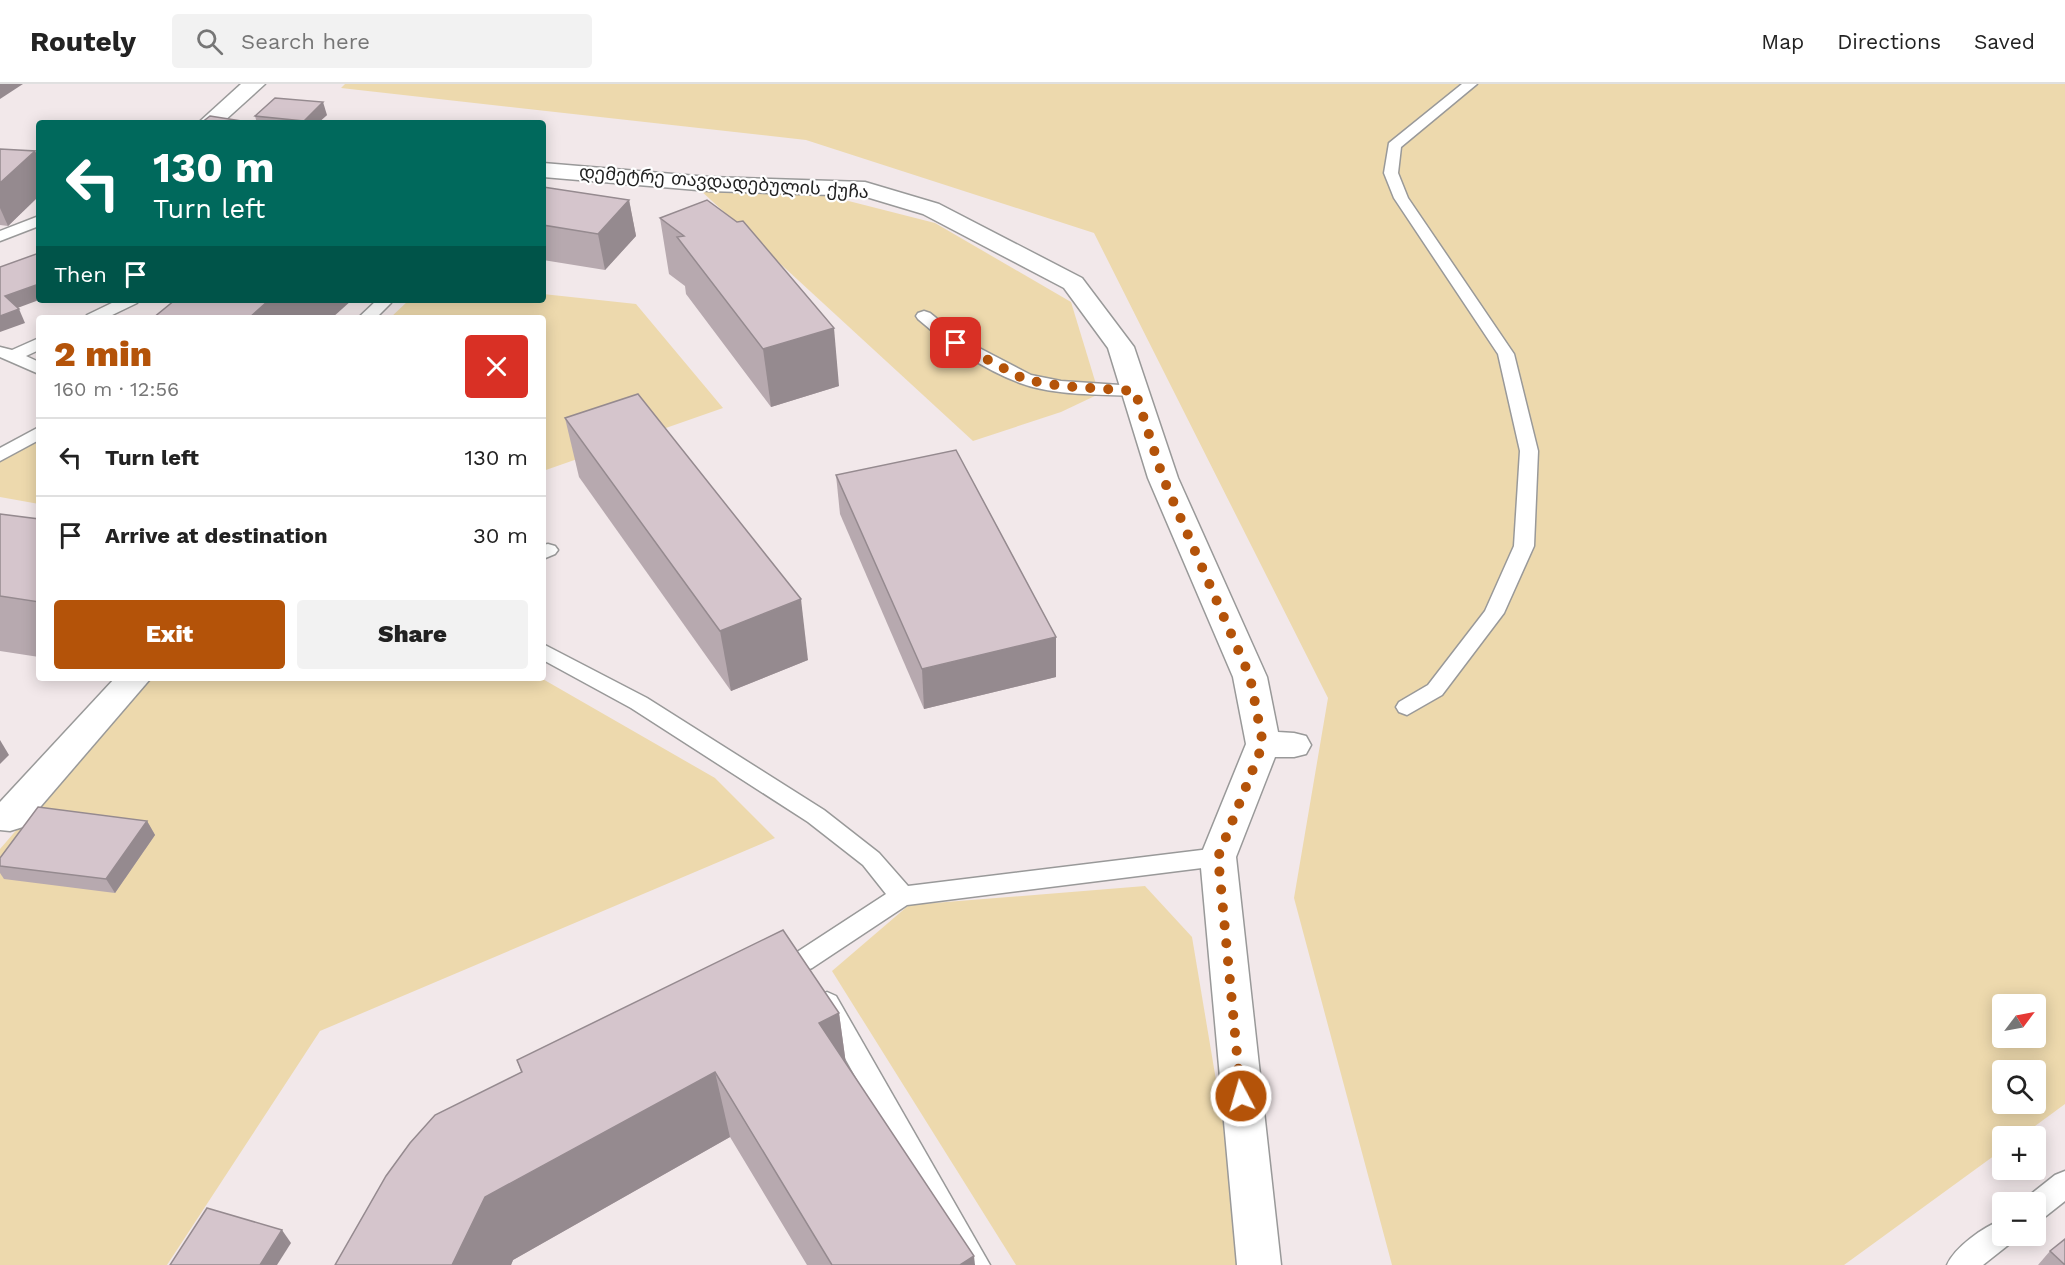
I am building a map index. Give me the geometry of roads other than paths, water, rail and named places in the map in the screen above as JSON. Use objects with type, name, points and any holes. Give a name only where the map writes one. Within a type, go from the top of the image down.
[{"type":"street","points":[[212,120],[254,84]]},
{"type":"street","name":"დემეტრე თავდადებულის ქუჩა","points":[[546,170],[710,184],[865,189],[931,209],[1073,283],[1121,347],[1163,478],[1278,745],[1218,857],[1259,1265]]},
{"type":"street","points":[[3,820],[131,681]]},
{"type":"lane","points":[[1407,707],[1435,690],[1494,613],[1524,546],[1529,451],[1506,354],[1422,232],[1401,198],[1391,173],[1394,146],[1470,84]]},
{"type":"lane","points":[[0,236],[36,222]]},
{"type":"lane","points":[[99,315],[124,303]]},
{"type":"lane","points":[[369,315],[383,303]]},
{"type":"lane","points":[[924,316],[956,343],[1026,380],[1061,386],[1135,391]]},
{"type":"lane","points":[[6,354],[36,344]]},
{"type":"lane","points":[[6,354],[36,368]]},
{"type":"lane","points":[[0,456],[36,434]]},
{"type":"lane","points":[[546,653],[639,703],[816,816],[871,859],[902,896]]},
{"type":"lane","points":[[760,979],[803,961],[902,896],[1218,857]]},
{"type":"lane","points":[[803,961],[976,1265]]},
{"type":"lane","points":[[2046,1199],[2065,1184]]},
{"type":"lane","points":[[1961,1265],[1992,1241]]}]
